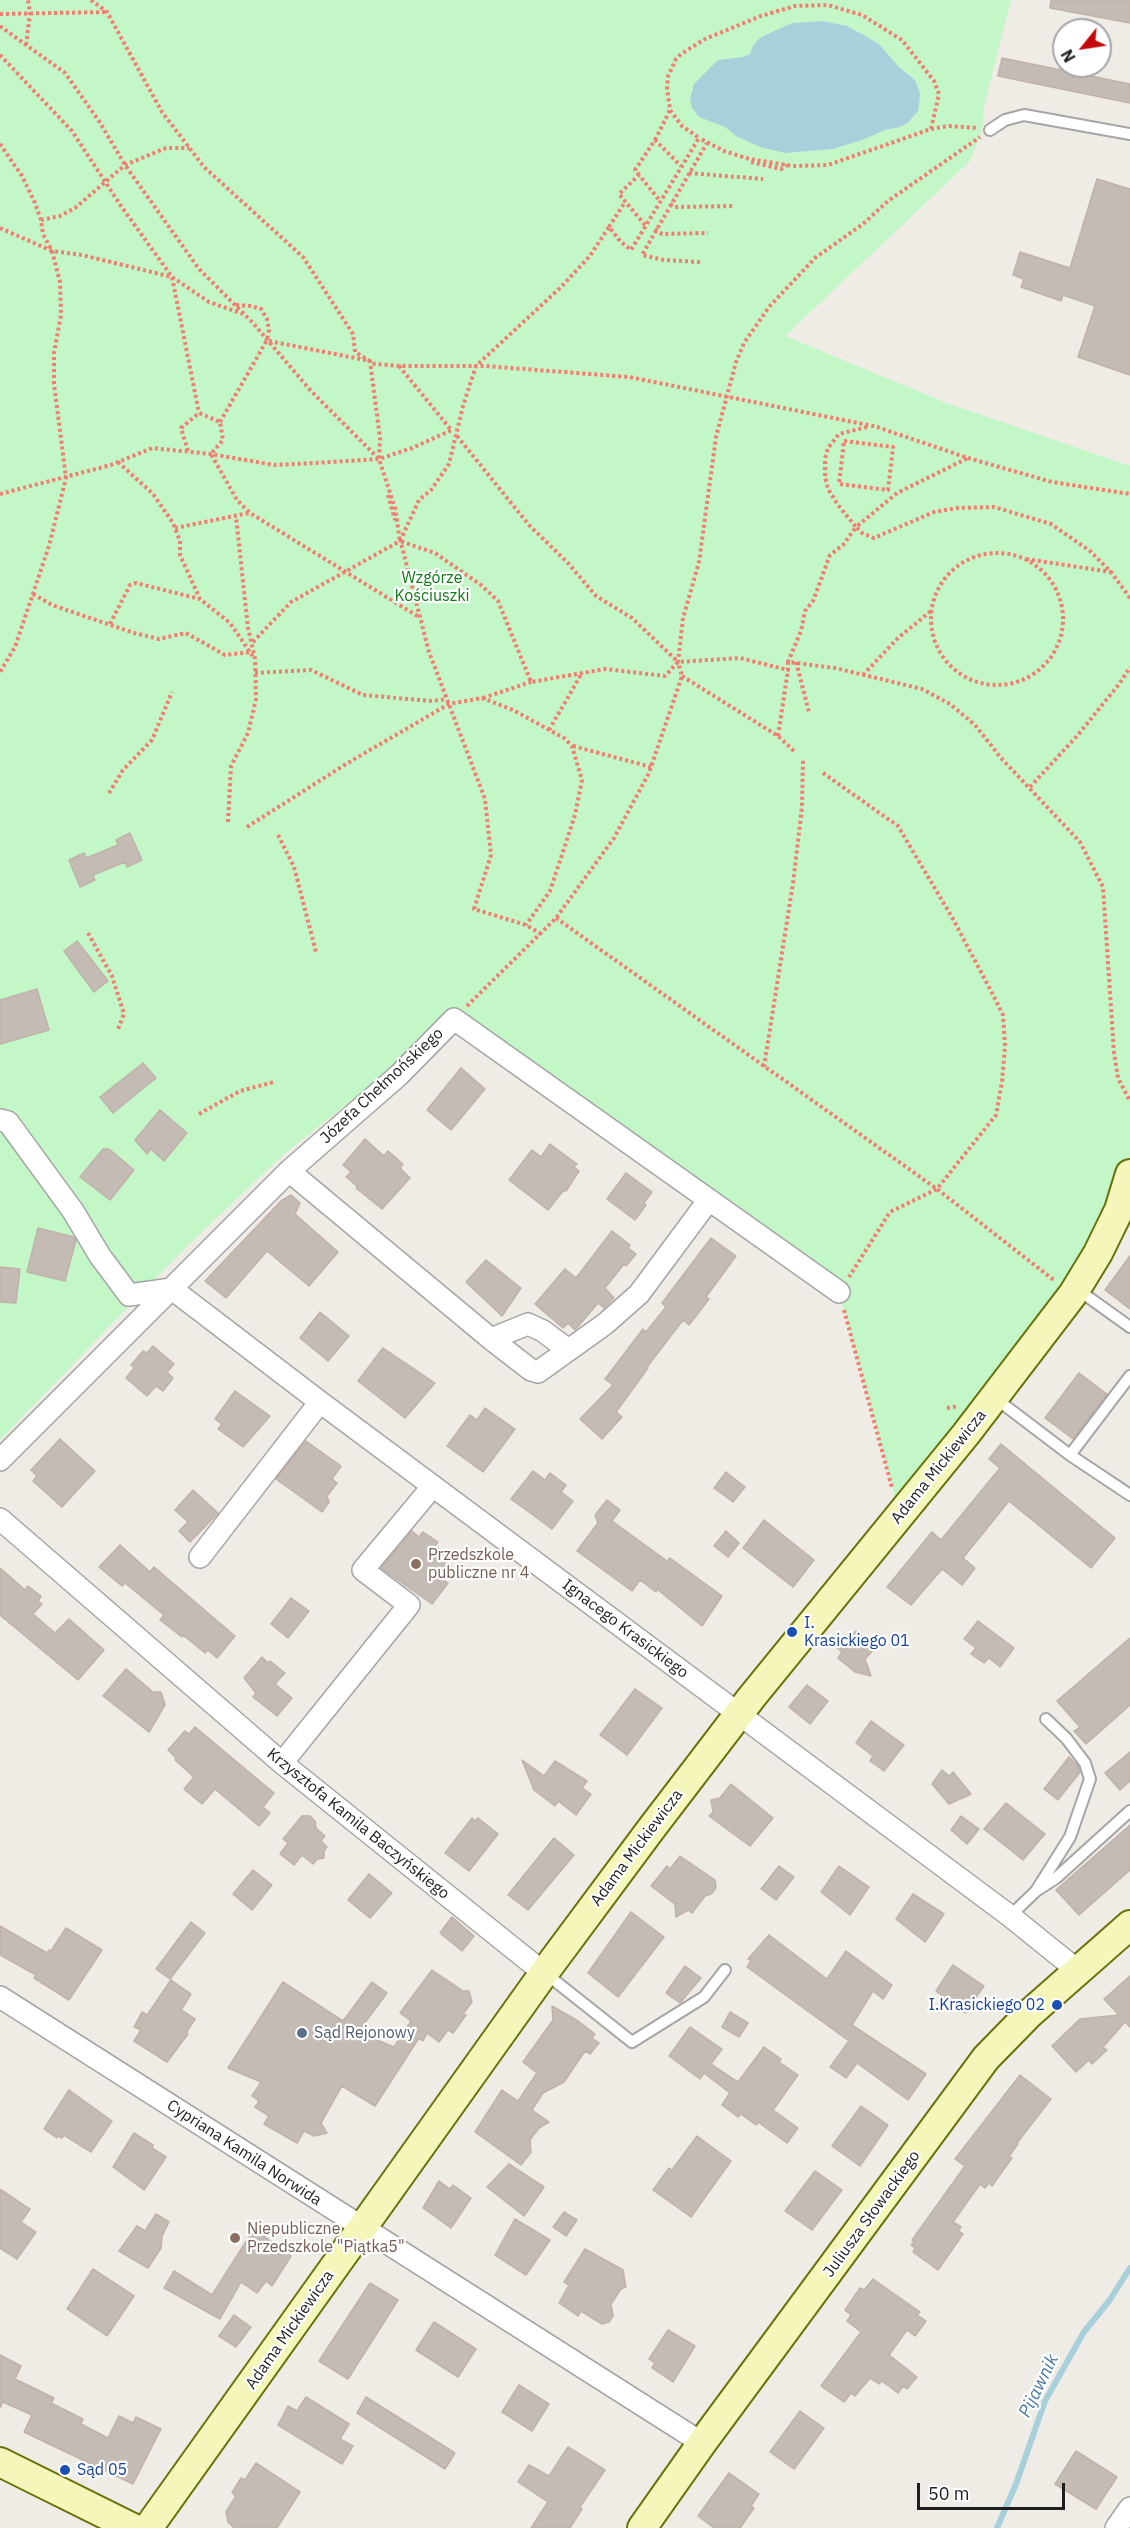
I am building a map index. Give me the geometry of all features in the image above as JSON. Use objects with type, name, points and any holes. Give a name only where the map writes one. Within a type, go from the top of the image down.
[{"type":"street","name":"Józefa Chełmońskiego","points":[[0,1460],[289,1171],[399,1075],[454,1018],[708,1201],[839,1292]]},
{"type":"street","points":[[0,1120],[8,1122],[73,1211],[100,1256],[129,1295],[172,1289]]},
{"type":"street","points":[[289,1171],[491,1339],[531,1370],[538,1372],[546,1368],[567,1349],[605,1324],[639,1294],[708,1201]]},
{"type":"street","name":"Adama Mickiewicza","points":[[148,2528],[544,1973],[739,1713],[900,1516],[1075,1291],[1098,1253],[1119,1210],[1130,1174]]},
{"type":"street","name":"Ignacego Krasickiego","points":[[172,1289],[320,1402],[1010,1916],[1077,1970]]},
{"type":"street","points":[[491,1339],[528,1324],[543,1331],[567,1349]]},
{"type":"street","points":[[200,1557],[320,1402]]},
{"type":"street","points":[[282,1763],[409,1605],[363,1570],[433,1486]]},
{"type":"street","name":"Krzysztofa Kamila Baczyńskiego","points":[[0,1519],[282,1763],[544,1973]]},
{"type":"street","name":"Juliusza Słowackiego","points":[[642,2528],[986,2058],[1029,2014],[1130,1924]]},
{"type":"street","name":"Cypriana Kamila Norwida","points":[[0,1997],[702,2443]]},
{"type":"street","points":[[0,2462],[133,2528]]},
{"type":"street","points":[[1116,2528],[1130,2508]]},
{"type":"lane","points":[[990,130],[1005,120],[1024,115],[1130,134]]},
{"type":"lane","points":[[1075,1291],[1130,1327]]},
{"type":"lane","points":[[1070,1455],[1130,1376]]},
{"type":"lane","points":[[994,1397],[1070,1455],[1130,1495]]},
{"type":"lane","points":[[1036,1891],[1070,1838],[1090,1779],[1085,1763],[1066,1738],[1046,1719]]},
{"type":"lane","points":[[1010,1916],[1130,1811]]},
{"type":"lane","name":"Krzysztofa Kamila Baczyńskiego","points":[[544,1973],[632,2042],[704,1997],[725,1970]]},
{"type":"path","points":[[26,45],[30,13],[28,0]]},
{"type":"path","points":[[91,0],[107,12],[162,112],[204,167],[303,257],[353,334],[355,352],[375,364],[576,371],[629,377],[878,427],[968,458],[1052,482],[1130,494]]},
{"type":"path","points":[[931,129],[939,94],[934,81],[902,40],[862,15],[828,5],[795,6],[761,16],[705,39],[681,54],[668,76],[670,110],[682,126],[707,143],[724,151],[725,155],[782,169],[787,165],[828,165],[931,129],[949,126],[990,130]]},
{"type":"path","points":[[0,14],[107,12]]},
{"type":"path","points":[[0,26],[65,74],[99,121],[125,165],[199,269],[235,305],[311,391],[379,459]]},
{"type":"path","points":[[0,55],[72,131],[172,277],[199,412]]},
{"type":"path","points":[[660,201],[635,170],[655,140],[670,110]]},
{"type":"path","points":[[454,1018],[556,918],[614,838],[651,767],[681,676],[678,662],[682,618],[699,562],[716,437],[736,362],[744,343],[769,307],[815,258],[863,224],[888,201],[990,130]]},
{"type":"path","points":[[609,227],[631,250],[699,138]]},
{"type":"path","points":[[655,140],[681,166]]},
{"type":"path","points":[[700,262],[664,260],[642,255],[655,229],[707,143]]},
{"type":"path","points":[[0,144],[22,176],[41,220],[43,234],[52,251],[60,282],[61,315],[54,353],[54,384],[66,478],[49,546],[15,647],[0,672]]},
{"type":"path","points":[[41,220],[60,216],[75,208],[125,165],[166,148],[190,148]]},
{"type":"path","points":[[689,173],[763,179]]},
{"type":"path","points":[[639,175],[619,194],[645,225]]},
{"type":"path","points":[[253,642],[291,602],[400,540],[419,500],[431,490],[449,464],[463,406],[476,366],[573,274],[597,247],[625,202]]},
{"type":"path","points":[[670,204],[675,207],[735,206]]},
{"type":"path","points":[[0,228],[52,251],[82,255],[172,277],[209,302],[244,315]]},
{"type":"path","points":[[655,229],[662,234],[708,233]]},
{"type":"path","points":[[211,454],[223,440],[220,422],[267,340],[267,319],[261,309],[235,305]]},
{"type":"path","points":[[267,340],[370,361]]},
{"type":"path","points":[[370,361],[378,416],[379,459],[395,508],[400,540],[420,618],[429,652],[485,799],[490,855],[474,909],[526,926],[541,934]]},
{"type":"path","points":[[399,366],[529,525],[568,563],[596,596],[632,618],[678,662]]},
{"type":"path","points":[[199,412],[220,422]]},
{"type":"path","points":[[188,451],[181,428],[199,412]]},
{"type":"path","points":[[878,427],[845,431],[833,439],[825,458],[825,477],[833,497],[862,533],[874,538],[934,512],[957,508],[994,507],[1051,524],[1090,551],[1111,572],[1130,597]]},
{"type":"path","points":[[0,494],[66,478],[152,448],[211,454],[274,465],[379,459],[412,448],[452,430]]},
{"type":"path","points":[[844,441],[893,447],[888,490],[839,484],[845,431]]},
{"type":"path","points":[[211,454],[237,500],[250,513],[420,618]]},
{"type":"path","points":[[778,736],[788,662],[801,631],[805,611],[813,601],[830,555],[843,545],[856,527],[897,493],[968,458]]},
{"type":"path","points":[[117,462],[153,494],[175,528],[180,541],[180,555],[200,599]]},
{"type":"path","points":[[175,528],[250,513]]},
{"type":"path","points":[[228,822],[231,766],[248,733],[256,699],[255,659],[248,628],[236,517]]},
{"type":"path","points":[[400,540],[435,553],[481,585],[498,601],[531,682]]},
{"type":"path","points":[[1019,557],[1033,564],[1046,575],[1061,604],[1063,621],[1054,652],[1044,665],[1017,682],[1000,685],[984,684],[968,679],[954,670],[943,658],[935,643],[931,627],[931,611],[941,583],[962,563],[990,554],[1019,557],[1042,563],[1111,572]]},
{"type":"path","points":[[110,624],[130,585],[136,584],[200,599],[230,623],[255,659]]},
{"type":"path","points":[[33,594],[52,605],[159,639],[186,633],[225,655],[250,652]]},
{"type":"path","points":[[863,675],[898,638],[931,611]]},
{"type":"path","points":[[247,827],[346,764],[449,704],[482,698],[531,682],[605,669],[665,676],[678,662],[740,658],[788,670]]},
{"type":"path","points":[[788,662],[863,675],[922,689],[950,704],[975,725],[1000,758],[1080,842],[1103,887],[1114,1053],[1118,1078],[1130,1101]]},
{"type":"path","points":[[795,662],[809,712]]},
{"type":"path","points":[[1030,787],[1077,736],[1120,683],[1130,667]]},
{"type":"path","points":[[255,673],[311,670],[363,695],[432,701],[447,699]]},
{"type":"path","points":[[549,730],[583,672]]},
{"type":"path","points":[[681,676],[778,736],[795,752]]},
{"type":"path","points":[[110,793],[123,770],[152,740],[172,692]]},
{"type":"path","points":[[482,698],[513,710],[564,738],[572,746],[582,780],[575,815],[550,891],[526,926]]},
{"type":"path","points":[[572,746],[651,767]]},
{"type":"path","points":[[764,1067],[793,883],[802,807],[803,758]]},
{"type":"path","points":[[823,773],[898,826],[953,919],[1003,1015],[1005,1046],[996,1115],[937,1189],[890,1212],[839,1292],[900,1516]]},
{"type":"path","points":[[278,835],[294,867],[316,952]]},
{"type":"path","points":[[556,918],[937,1189],[1075,1291]]},
{"type":"path","points":[[88,933],[112,976],[124,1014],[117,1029]]},
{"type":"path","points":[[199,1114],[240,1091],[274,1082]]},
{"type":"green space","name":"Wzgórze Kościuszki","points":[[0,0],[1011,0],[984,106],[982,131],[970,161],[785,336],[944,402],[1130,466],[1130,1174],[1119,1210],[900,1516],[839,1292],[454,1019],[284,1154],[185,1248],[0,1440]],"holes":[[[822,21],[847,26],[879,44],[898,66],[915,80],[917,86],[914,118],[908,123],[833,149],[785,153],[760,147],[736,136],[725,127],[699,117],[703,75],[718,60],[750,54],[753,46],[792,23]]]},
{"type":"water","points":[[822,21],[847,26],[879,44],[898,66],[915,80],[920,93],[919,105],[918,111],[908,123],[833,149],[785,153],[760,147],[736,136],[725,127],[699,117],[692,108],[690,99],[694,84],[718,60],[750,54],[753,46],[761,37],[792,23]]},
{"type":"building","points":[[1051,0],[1130,0],[1130,23],[1112,18],[1050,8]]},
{"type":"building","points":[[1002,58],[1052,68],[1052,78],[1100,78],[1130,84],[1130,103],[998,76]]},
{"type":"building","points":[[1097,179],[1130,189],[1130,375],[1078,357],[1095,306],[1063,295],[1061,301],[1021,287],[1024,279],[1013,275],[1020,252],[1070,268]]},
{"type":"building","points":[[130,833],[142,860],[127,867],[125,862],[93,875],[95,880],[80,887],[69,860],[84,853],[86,858],[118,845],[116,840]]},
{"type":"building","points":[[77,941],[108,981],[94,992],[64,951]]},
{"type":"building","points":[[37,989],[49,1030],[0,1044],[0,1000]]},
{"type":"building","points":[[143,1063],[156,1078],[113,1113],[100,1097]]},
{"type":"building","points":[[461,1068],[485,1089],[451,1130],[427,1110]]},
{"type":"building","points":[[160,1110],[187,1133],[164,1161],[151,1149],[147,1154],[135,1140]]},
{"type":"building","points":[[365,1139],[384,1156],[388,1151],[403,1164],[400,1168],[410,1178],[382,1209],[346,1177],[351,1172],[343,1165]]},
{"type":"building","points":[[550,1144],[577,1164],[574,1167],[579,1171],[566,1191],[563,1191],[548,1210],[509,1180],[532,1150],[541,1157]]},
{"type":"building","points":[[103,1149],[109,1149],[134,1170],[110,1200],[80,1177]]},
{"type":"building","points":[[626,1173],[652,1192],[635,1220],[607,1199]]},
{"type":"building","points":[[291,1195],[300,1203],[295,1214],[338,1252],[309,1286],[267,1251],[226,1298],[205,1281],[281,1201]]},
{"type":"building","points":[[38,1228],[74,1237],[76,1240],[65,1281],[27,1272]]},
{"type":"building","points":[[612,1231],[630,1245],[628,1248],[636,1254],[626,1266],[624,1264],[605,1288],[614,1298],[604,1308],[598,1303],[575,1330],[568,1323],[563,1328],[535,1304],[565,1269],[576,1278]]},
{"type":"building","points":[[711,1238],[736,1256],[706,1297],[709,1299],[689,1325],[683,1320],[647,1367],[616,1412],[622,1417],[602,1439],[580,1419],[613,1385],[605,1379],[643,1329],[646,1332],[666,1307],[662,1303]]},
{"type":"building","points":[[1130,1256],[1130,1309],[1105,1290]]},
{"type":"building","points":[[486,1260],[521,1288],[502,1316],[466,1282]]},
{"type":"building","points":[[0,1267],[20,1269],[16,1303],[0,1302]]},
{"type":"building","points":[[320,1312],[349,1336],[328,1361],[300,1338]]},
{"type":"building","points":[[153,1346],[174,1364],[167,1372],[173,1378],[163,1391],[156,1386],[147,1396],[126,1378],[134,1368],[131,1365],[143,1351],[147,1353]]},
{"type":"building","points":[[383,1348],[435,1383],[405,1418],[358,1381]]},
{"type":"building","points":[[1079,1373],[1107,1394],[1073,1439],[1045,1418]]},
{"type":"building","points":[[235,1391],[270,1416],[243,1447],[218,1429],[222,1424],[215,1419]]},
{"type":"building","points":[[485,1408],[515,1429],[483,1472],[447,1446],[470,1415],[477,1420]]},
{"type":"building","points":[[60,1439],[95,1471],[62,1507],[33,1481],[37,1476],[31,1470]]},
{"type":"building","points":[[306,1441],[341,1466],[332,1479],[337,1483],[327,1496],[329,1502],[322,1512],[276,1479]]},
{"type":"building","points":[[1001,1444],[1115,1538],[1091,1568],[1009,1501],[963,1558],[975,1568],[962,1585],[942,1569],[911,1605],[887,1587],[932,1532],[941,1540],[1000,1468],[989,1459]]},
{"type":"building","points":[[533,1471],[545,1480],[550,1473],[566,1485],[561,1492],[573,1501],[552,1529],[511,1499]]},
{"type":"building","points":[[726,1472],[745,1487],[733,1502],[714,1488]]},
{"type":"building","points":[[193,1490],[218,1513],[190,1542],[179,1531],[188,1522],[175,1510]]},
{"type":"building","points":[[607,1500],[620,1510],[612,1521],[667,1561],[670,1558],[722,1596],[702,1626],[657,1589],[656,1592],[640,1580],[632,1591],[577,1551],[598,1523],[595,1515]]},
{"type":"building","points":[[764,1520],[814,1560],[793,1587],[743,1548]]},
{"type":"building","name":"Przedszkole publiczne nr 4","points":[[412,1531],[419,1537],[423,1532],[438,1542],[435,1546],[449,1556],[446,1562],[451,1566],[442,1579],[448,1583],[432,1604],[381,1568]]},
{"type":"building","points":[[726,1531],[739,1543],[728,1557],[714,1546]]},
{"type":"building","points":[[120,1545],[150,1572],[154,1567],[235,1636],[217,1658],[208,1650],[205,1653],[183,1635],[182,1637],[160,1620],[164,1615],[125,1583],[122,1586],[99,1567]]},
{"type":"building","points":[[0,1568],[25,1590],[28,1586],[41,1596],[38,1601],[42,1604],[33,1614],[55,1633],[69,1619],[104,1650],[78,1680],[0,1615]]},
{"type":"building","points":[[291,1598],[309,1611],[288,1638],[271,1624]]},
{"type":"building","points":[[978,1621],[1014,1648],[1000,1667],[989,1658],[984,1663],[971,1654],[976,1648],[964,1639]]},
{"type":"building","points":[[856,1631],[876,1647],[865,1659],[871,1676],[855,1672],[838,1658],[842,1652],[837,1648],[848,1634],[851,1636]]},
{"type":"building","points":[[1130,1638],[1130,1705],[1086,1744],[1074,1731],[1080,1727],[1057,1701]]},
{"type":"building","points":[[262,1657],[285,1673],[275,1684],[292,1698],[277,1716],[253,1697],[256,1693],[244,1678]]},
{"type":"building","points":[[126,1669],[153,1692],[161,1692],[165,1705],[149,1732],[103,1696]]},
{"type":"building","points":[[807,1685],[828,1701],[810,1724],[789,1707]]},
{"type":"building","points":[[635,1689],[662,1708],[627,1755],[600,1735]]},
{"type":"building","points":[[871,1721],[904,1745],[884,1771],[870,1761],[873,1756],[856,1743]]},
{"type":"building","points":[[195,1727],[274,1793],[263,1807],[270,1813],[259,1826],[215,1789],[202,1804],[184,1789],[194,1777],[175,1760],[176,1758],[168,1750],[185,1731],[189,1734]]},
{"type":"building","points":[[1130,1752],[1130,1781],[1120,1790],[1105,1773]]},
{"type":"building","points":[[1069,1757],[1078,1766],[1080,1772],[1058,1800],[1044,1789]]},
{"type":"building","points":[[522,1760],[544,1776],[555,1761],[587,1781],[582,1788],[591,1794],[576,1815],[558,1801],[555,1806],[534,1790]]},
{"type":"building","points":[[942,1770],[949,1776],[953,1772],[971,1794],[949,1804],[932,1784]]},
{"type":"building","points":[[731,1784],[773,1818],[750,1846],[709,1816],[713,1812],[711,1800],[720,1798]]},
{"type":"building","points":[[1006,1803],[1045,1834],[1023,1860],[984,1829]]},
{"type":"building","points":[[302,1816],[310,1816],[315,1821],[316,1828],[325,1836],[321,1841],[327,1847],[324,1851],[324,1858],[317,1859],[313,1864],[302,1855],[294,1865],[280,1854],[288,1843],[283,1839]]},
{"type":"building","points":[[961,1816],[979,1829],[967,1844],[951,1830]]},
{"type":"building","points":[[472,1818],[475,1821],[478,1818],[498,1834],[469,1871],[445,1853]]},
{"type":"building","points":[[1130,1825],[1130,1870],[1079,1915],[1056,1890]]},
{"type":"building","points":[[554,1838],[574,1855],[528,1910],[508,1895]]},
{"type":"building","points":[[680,1856],[715,1880],[716,1888],[711,1894],[705,1896],[692,1913],[688,1910],[676,1917],[675,1904],[651,1886],[667,1866],[670,1869]]},
{"type":"building","points":[[779,1866],[794,1877],[776,1900],[761,1889]]},
{"type":"building","points":[[839,1866],[869,1887],[850,1915],[821,1892]]},
{"type":"building","points":[[253,1870],[272,1885],[252,1910],[233,1894]]},
{"type":"building","points":[[369,1874],[392,1893],[370,1918],[348,1900]]},
{"type":"building","points":[[913,1894],[944,1914],[925,1942],[896,1919]]},
{"type":"building","points":[[631,1912],[664,1937],[618,1997],[588,1973]]},
{"type":"building","points":[[452,1917],[474,1936],[462,1951],[440,1933]]},
{"type":"building","points":[[191,1922],[205,1933],[170,1979],[156,1969]]},
{"type":"building","points":[[0,1926],[47,1953],[51,1951],[66,1928],[102,1950],[69,2000],[34,1978],[36,1975],[0,1955]]},
{"type":"building","points":[[769,1935],[827,1979],[846,1951],[892,1985],[883,1999],[873,1991],[852,2025],[926,2074],[908,2100],[857,2063],[846,2078],[830,2067],[849,2041],[747,1967],[751,1961],[748,1959]]},
{"type":"building","points":[[953,1965],[984,1986],[965,2013],[936,1991]]},
{"type":"building","points":[[685,1966],[701,1978],[680,2003],[666,1993]]},
{"type":"building","points":[[432,1970],[463,1991],[469,1991],[472,2002],[453,2033],[448,2030],[439,2042],[427,2033],[423,2041],[419,2038],[375,2106],[342,2086],[321,2123],[327,2133],[314,2136],[304,2131],[297,2143],[264,2124],[269,2116],[255,2107],[259,2101],[252,2096],[261,2082],[228,2068],[283,1982],[343,2021],[372,1982],[387,1993],[358,2032],[394,2047],[411,2021],[400,2013]]},
{"type":"building","points":[[1130,1976],[1130,2027],[1125,2022],[1103,2047],[1107,2050],[1092,2064],[1089,2060],[1076,2072],[1052,2046],[1080,2019],[1119,2015],[1104,1999]]},
{"type":"building","points":[[171,1980],[191,1994],[181,2010],[195,2019],[186,2033],[188,2034],[167,2062],[134,2041],[141,2030],[134,2027],[142,2012],[147,2015]]},
{"type":"building","points":[[552,2006],[595,2034],[592,2038],[599,2043],[590,2054],[585,2051],[564,2082],[543,2093],[532,2110],[549,2122],[539,2128],[530,2140],[531,2152],[521,2165],[475,2132],[502,2090],[518,2101],[537,2073],[523,2062],[553,2020]]},
{"type":"building","points":[[730,2012],[748,2023],[739,2037],[722,2027]]},
{"type":"building","points":[[690,2027],[722,2049],[711,2064],[738,2082],[764,2047],[781,2059],[779,2062],[798,2075],[773,2110],[798,2128],[787,2143],[758,2122],[756,2125],[741,2114],[738,2117],[722,2105],[730,2093],[704,2073],[700,2079],[669,2056]]},
{"type":"building","points":[[1020,2075],[1051,2099],[1017,2143],[1009,2156],[1012,2158],[992,2186],[989,2183],[985,2188],[980,2184],[953,2222],[961,2227],[958,2231],[963,2234],[938,2270],[913,2252],[915,2248],[911,2245],[914,2242],[912,2240],[965,2166],[955,2159]]},
{"type":"building","points":[[69,2090],[112,2121],[91,2152],[64,2135],[62,2138],[58,2136],[57,2138],[44,2129]]},
{"type":"building","points":[[861,2106],[888,2125],[860,2166],[832,2146]]},
{"type":"building","points":[[134,2133],[166,2157],[144,2190],[113,2167]]},
{"type":"building","points":[[697,2136],[731,2161],[691,2217],[653,2190],[669,2168],[672,2170]]},
{"type":"building","points":[[509,2164],[544,2187],[524,2216],[487,2187]]},
{"type":"building","points":[[815,2171],[842,2190],[812,2230],[785,2211]]},
{"type":"building","points":[[439,2181],[450,2189],[453,2185],[471,2198],[451,2228],[423,2208]]},
{"type":"building","points":[[0,2189],[30,2209],[21,2222],[36,2232],[17,2259],[0,2248]]},
{"type":"building","points":[[564,2212],[577,2220],[566,2236],[553,2227]]},
{"type":"building","points":[[156,2214],[169,2222],[162,2236],[161,2248],[148,2268],[119,2251],[137,2226],[145,2231]]},
{"type":"building","points":[[515,2219],[550,2240],[526,2275],[495,2255]]},
{"type":"building","points":[[254,2229],[291,2256],[272,2286],[266,2281],[257,2293],[241,2282],[220,2319],[164,2288],[174,2271],[212,2295]]},
{"type":"building","points":[[585,2249],[623,2270],[626,2287],[621,2289],[611,2304],[613,2316],[609,2322],[602,2324],[581,2311],[578,2316],[559,2303],[569,2285],[564,2282]]},
{"type":"building","points":[[93,2269],[134,2296],[107,2336],[67,2309]]},
{"type":"building","points":[[873,2279],[920,2312],[917,2315],[926,2321],[915,2336],[907,2330],[889,2355],[917,2377],[907,2389],[903,2386],[898,2393],[882,2381],[879,2384],[870,2378],[855,2396],[851,2393],[844,2402],[821,2386],[861,2332],[847,2321],[851,2315],[845,2310],[860,2288],[864,2290]]},
{"type":"building","points":[[370,2283],[398,2300],[348,2379],[319,2361]]},
{"type":"building","points":[[234,2315],[251,2327],[236,2347],[219,2336]]},
{"type":"building","points":[[434,2322],[476,2349],[458,2377],[416,2350]]},
{"type":"building","points":[[668,2330],[695,2346],[673,2382],[652,2368],[655,2363],[649,2359]]},
{"type":"building","points":[[0,2355],[21,2366],[15,2379],[54,2398],[51,2403],[83,2419],[81,2424],[108,2438],[119,2416],[133,2423],[136,2417],[161,2429],[133,2484],[24,2432],[32,2415],[3,2402],[0,2408]]},
{"type":"building","points":[[519,2385],[549,2404],[532,2431],[502,2412]]},
{"type":"building","points":[[306,2397],[349,2424],[340,2439],[353,2446],[342,2464],[278,2425],[288,2406],[297,2411]]},
{"type":"building","points":[[366,2397],[455,2453],[445,2469],[357,2413]]},
{"type":"building","points":[[800,2411],[824,2428],[794,2469],[770,2452]]},
{"type":"building","points":[[568,2447],[605,2470],[580,2507],[582,2509],[570,2528],[531,2528],[548,2502],[518,2482],[529,2465],[549,2476]]},
{"type":"building","points":[[1076,2451],[1117,2477],[1096,2509],[1055,2484]]},
{"type":"building","points":[[256,2463],[300,2492],[277,2528],[234,2528],[228,2522],[226,2512],[236,2496],[232,2493],[241,2478],[245,2480]]},
{"type":"building","points":[[729,2473],[759,2494],[751,2506],[754,2508],[740,2528],[714,2528],[698,2516]]},
{"type":"waterway","name":"Pijawnik","points":[[997,2528],[1016,2484],[1045,2401],[1084,2332],[1109,2301],[1130,2268]]},
{"type":"place","name":"Przedszkole publiczne nr 4","points":[[416,1564]]},
{"type":"place","name":"I. Krasickiego 01","points":[[792,1632]]},
{"type":"place","name":"I.Krasickiego 02","points":[[1057,2005]]},
{"type":"place","name":"Sąd Rejonowy","points":[[302,2033]]},
{"type":"place","name":"Niepubliczne Przedszkole \"Piątka5\"","points":[[235,2238]]},
{"type":"place","name":"Sąd 05","points":[[65,2470]]}]
